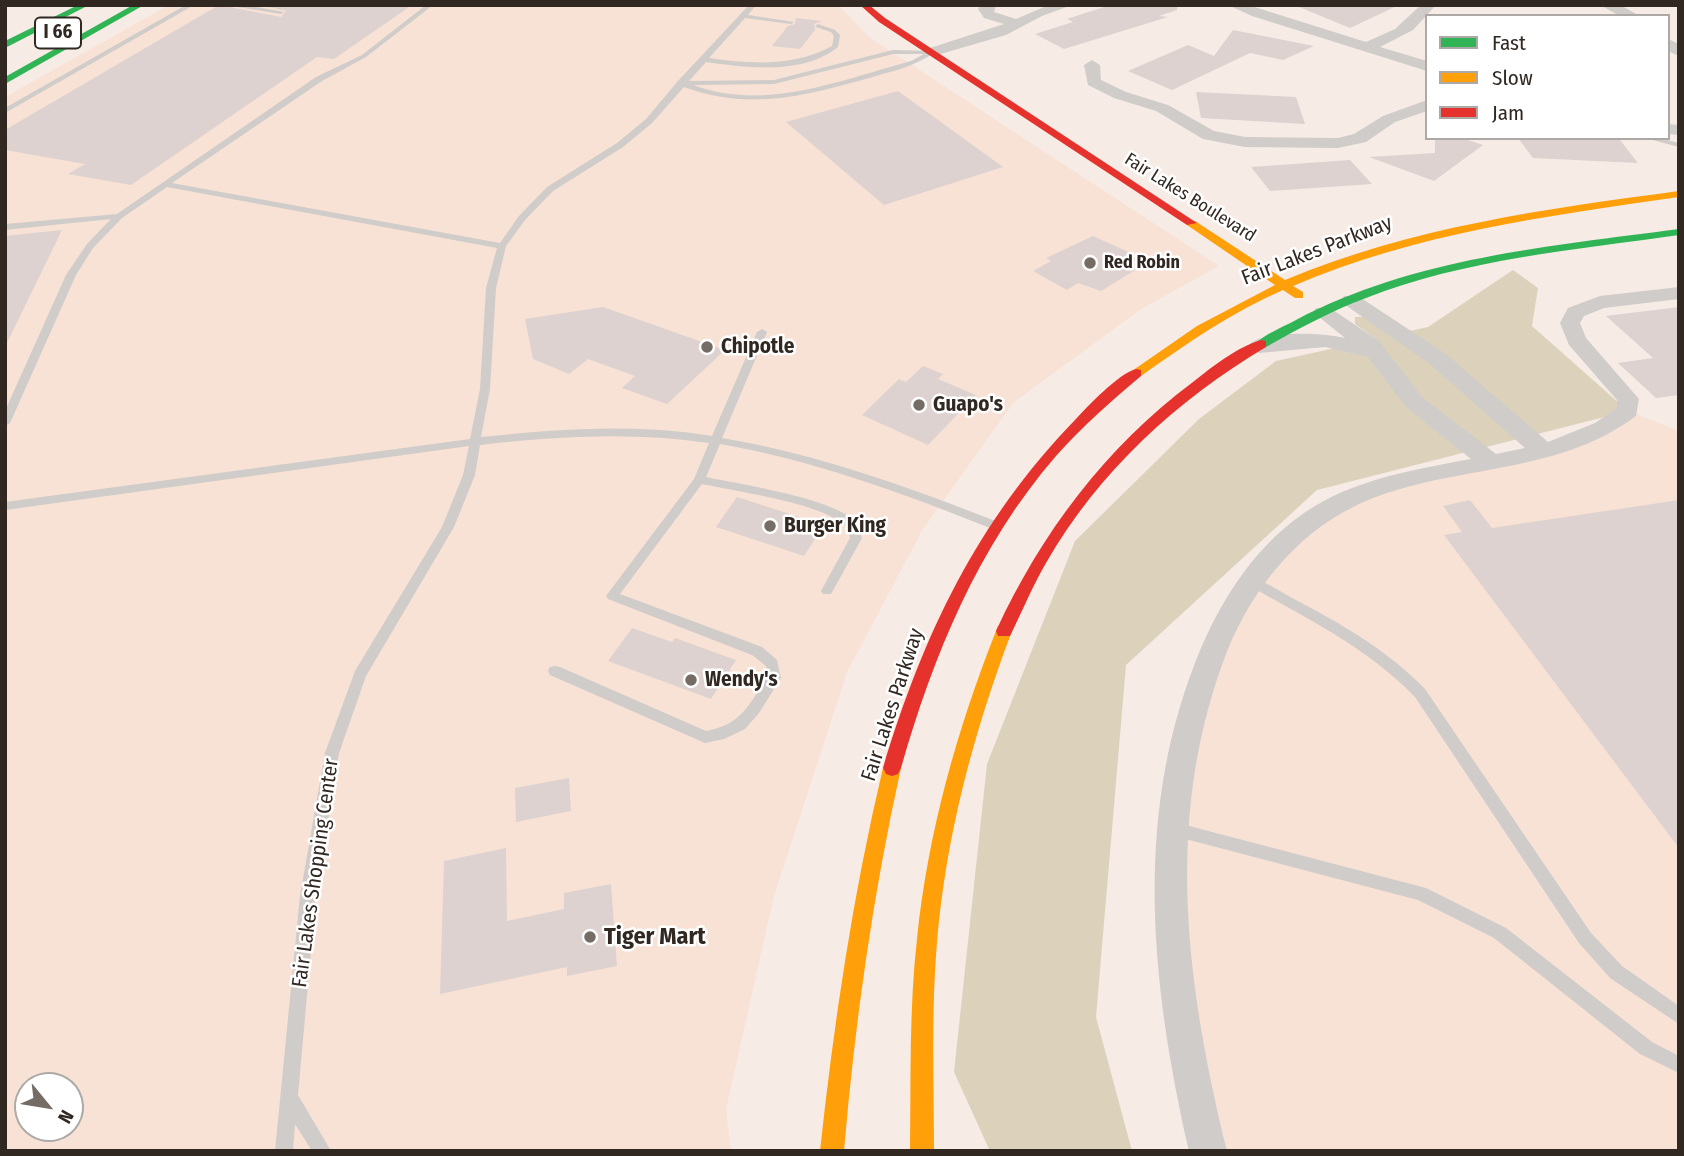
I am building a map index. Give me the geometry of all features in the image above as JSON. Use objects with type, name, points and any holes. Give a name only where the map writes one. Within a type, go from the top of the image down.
[{"type":"main road","points":[[12,42],[74,5]]},
{"type":"main road","points":[[12,42],[85,5]]},
{"type":"main road","name":"I 66","points":[[5,60],[111,5]]},
{"type":"main road","points":[[5,81],[140,5]]},
{"type":"main road","name":"Fair Lakes Boulevard","points":[[864,5],[1323,312]]},
{"type":"main road","points":[[936,34],[977,59]]},
{"type":"main road","name":"Fair Lakes Parkway","points":[[832,1151],[843,1024],[875,835],[927,656],[994,525],[1076,425],[1120,384],[1179,340],[1283,283],[1307,273],[1412,237],[1468,225],[1679,194]]},
{"type":"main road","points":[[922,1151],[924,1010],[932,899],[950,796],[970,712],[1013,604],[1060,525],[1103,469],[1189,389],[1253,347],[1351,300],[1405,279],[1497,258],[1679,232]]},
{"type":"main road","points":[[1290,262],[1351,300]]},
{"type":"street","points":[[989,5],[985,9],[989,15],[1018,24]]},
{"type":"street","points":[[932,52],[1018,24],[1037,13],[1065,5]]},
{"type":"street","points":[[1235,5],[1267,19],[1321,32],[1425,64]]},
{"type":"street","points":[[1363,47],[1399,36],[1412,26],[1429,5]]},
{"type":"street","points":[[1607,5],[1630,14]]},
{"type":"street","points":[[1092,65],[1094,82],[1104,89],[1162,108],[1202,132],[1224,140],[1338,143],[1360,138],[1389,119],[1425,106]]},
{"type":"street","points":[[1208,1151],[1181,1024],[1169,894],[1170,828],[1179,759],[1190,711],[1215,646],[1250,581],[1294,533],[1345,500],[1394,482],[1544,452],[1620,419],[1628,411],[1628,399],[1576,340],[1570,323],[1575,312],[1585,306],[1679,293]]},
{"type":"street","points":[[1351,300],[1438,359],[1544,452]]},
{"type":"street","name":"Fair Lakes Boulevard","points":[[1323,312],[1355,333],[1382,358],[1414,402],[1491,463]]},
{"type":"street","points":[[1253,347],[1324,337],[1342,341],[1382,358]]},
{"type":"lane","points":[[5,111],[191,5]]},
{"type":"lane","points":[[228,5],[281,12]]},
{"type":"lane","points":[[5,424],[71,275],[90,246],[119,216],[319,79],[364,56],[430,5]]},
{"type":"lane","name":"Fair Lakes Shopping Center","points":[[284,1151],[308,896],[332,753],[360,676],[448,527],[470,475],[485,389],[491,288],[502,246],[522,218],[550,189],[637,133],[753,5]]},
{"type":"lane","points":[[743,16],[792,22]]},
{"type":"lane","points":[[703,60],[767,66],[822,54],[835,47],[838,36],[833,31],[818,26]]},
{"type":"lane","points":[[681,83],[774,82],[893,52],[932,52]]},
{"type":"lane","points":[[681,83],[703,94],[743,99],[781,97],[914,63],[932,52]]},
{"type":"lane","points":[[1658,140],[1679,145]]},
{"type":"lane","points":[[163,184],[502,246]]},
{"type":"lane","points":[[5,227],[119,216]]},
{"type":"lane","points":[[555,671],[705,737],[724,735],[743,726],[774,677],[772,664],[757,651],[612,596],[699,480],[762,332]]},
{"type":"lane","points":[[5,506],[475,442],[602,432],[715,440],[766,448],[832,466],[994,525]]},
{"type":"lane","points":[[699,480],[786,499],[837,514],[851,524],[856,538],[827,591]]},
{"type":"lane","points":[[1250,581],[1400,670],[1420,693],[1585,938],[1616,972],[1679,1016]]},
{"type":"lane","points":[[1170,828],[1421,893],[1500,933],[1646,1048],[1679,1065]]},
{"type":"lane","points":[[289,1097],[322,1151]]},
{"type":"shaded area","points":[[169,5],[838,5],[869,37],[1219,266],[1141,309],[1013,403],[923,529],[847,672],[774,896],[726,1109],[731,1151],[5,1151],[5,97]]},
{"type":"shaded area","points":[[1513,270],[1538,288],[1532,326],[1628,411],[1317,490],[1126,665],[1096,1017],[1132,1151],[989,1149],[954,1072],[987,764],[1075,541],[1199,419],[1276,361],[1376,339],[1355,324],[1355,317],[1363,317],[1392,335],[1428,327]]},
{"type":"shaded area","points":[[1628,411],[1679,431],[1679,1151],[1208,1151],[1198,1114],[1179,759],[1250,581],[1345,500],[1544,452]]},
{"type":"building","points":[[219,5],[281,17],[286,11],[261,5],[412,5],[334,59],[317,57],[131,185],[68,174],[85,164],[5,150],[5,130]]},
{"type":"building","points":[[1110,5],[1177,5],[1177,10],[1159,16],[1168,17],[1064,49],[1035,34],[1073,22],[1067,19]]},
{"type":"building","points":[[1294,5],[1399,5],[1350,28]]},
{"type":"building","points":[[796,18],[822,21],[814,24],[815,30],[800,49],[772,46],[788,26],[795,24]]},
{"type":"building","points":[[1233,30],[1314,46],[1283,60],[1250,53],[1172,90],[1128,71],[1188,45],[1214,56]]},
{"type":"building","points":[[898,91],[1003,167],[884,205],[786,122]]},
{"type":"building","points":[[1196,92],[1296,97],[1305,124],[1201,118]]},
{"type":"building","points":[[1435,140],[1468,140],[1483,145],[1434,181],[1369,157],[1435,153]]},
{"type":"building","points":[[1520,140],[1620,140],[1638,163],[1533,158]]},
{"type":"building","points":[[1350,160],[1372,184],[1270,191],[1251,167]]},
{"type":"building","points":[[62,230],[5,347],[5,236]]},
{"type":"building","name":"Red Robin","points":[[1093,236],[1133,254],[1130,255],[1140,260],[1130,266],[1137,269],[1101,291],[1078,283],[1067,290],[1033,271],[1051,261],[1046,258]]},
{"type":"building","points":[[603,307],[725,350],[667,404],[622,388],[635,376],[588,359],[569,374],[533,359],[525,319]]},
{"type":"building","points":[[1679,307],[1679,395],[1656,398],[1618,363],[1653,358],[1606,316]]},
{"type":"building","name":"Guapo's","points":[[923,366],[943,374],[938,379],[976,395],[928,445],[862,415],[899,379],[906,382]]},
{"type":"building","name":"Burger King","points":[[737,497],[824,525],[804,556],[716,527]]},
{"type":"building","points":[[1470,500],[1492,528],[1679,500],[1679,848],[1444,535],[1462,532],[1443,506]]},
{"type":"building","name":"Wendy's","points":[[632,628],[672,642],[675,638],[736,660],[711,699],[608,661]]},
{"type":"building","points":[[569,778],[571,811],[516,822],[515,788]]},
{"type":"building","points":[[506,848],[507,921],[564,909],[564,893],[611,884],[617,966],[567,976],[567,967],[440,994],[444,861]]},
{"type":"traffic: fast","points":[[5,45],[85,5]]},
{"type":"traffic: fast","points":[[5,81],[140,5]]},
{"type":"traffic: fast","points":[[1261,344],[1362,295],[1413,278],[1515,255],[1679,232]]},
{"type":"traffic: slow","points":[[1136,373],[1201,328],[1266,293],[1330,266],[1395,244],[1461,228],[1679,194]]},
{"type":"traffic: slow","points":[[1191,223],[1299,295]]},
{"type":"traffic: slow","points":[[922,1151],[925,972],[935,876],[958,769],[1004,631]]},
{"type":"traffic: slow","points":[[832,1151],[855,958],[871,863],[892,768]]},
{"type":"traffic: jam","points":[[864,5],[882,20],[1191,223]]},
{"type":"traffic: jam","points":[[1004,631],[1041,558],[1063,524],[1115,459],[1174,403],[1213,373],[1261,344]]},
{"type":"traffic: jam","points":[[892,768],[929,656],[953,602],[981,550],[1014,500],[1050,454],[1091,411],[1136,373]]},
{"type":"place","name":"Red Robin","points":[[1090,263]]},
{"type":"place","name":"Chipotle","points":[[707,347]]},
{"type":"place","name":"Guapo's","points":[[919,405]]},
{"type":"place","name":"Burger King","points":[[770,526]]},
{"type":"place","name":"Wendy's","points":[[691,680]]},
{"type":"place","name":"Tiger Mart","points":[[590,937]]}]
